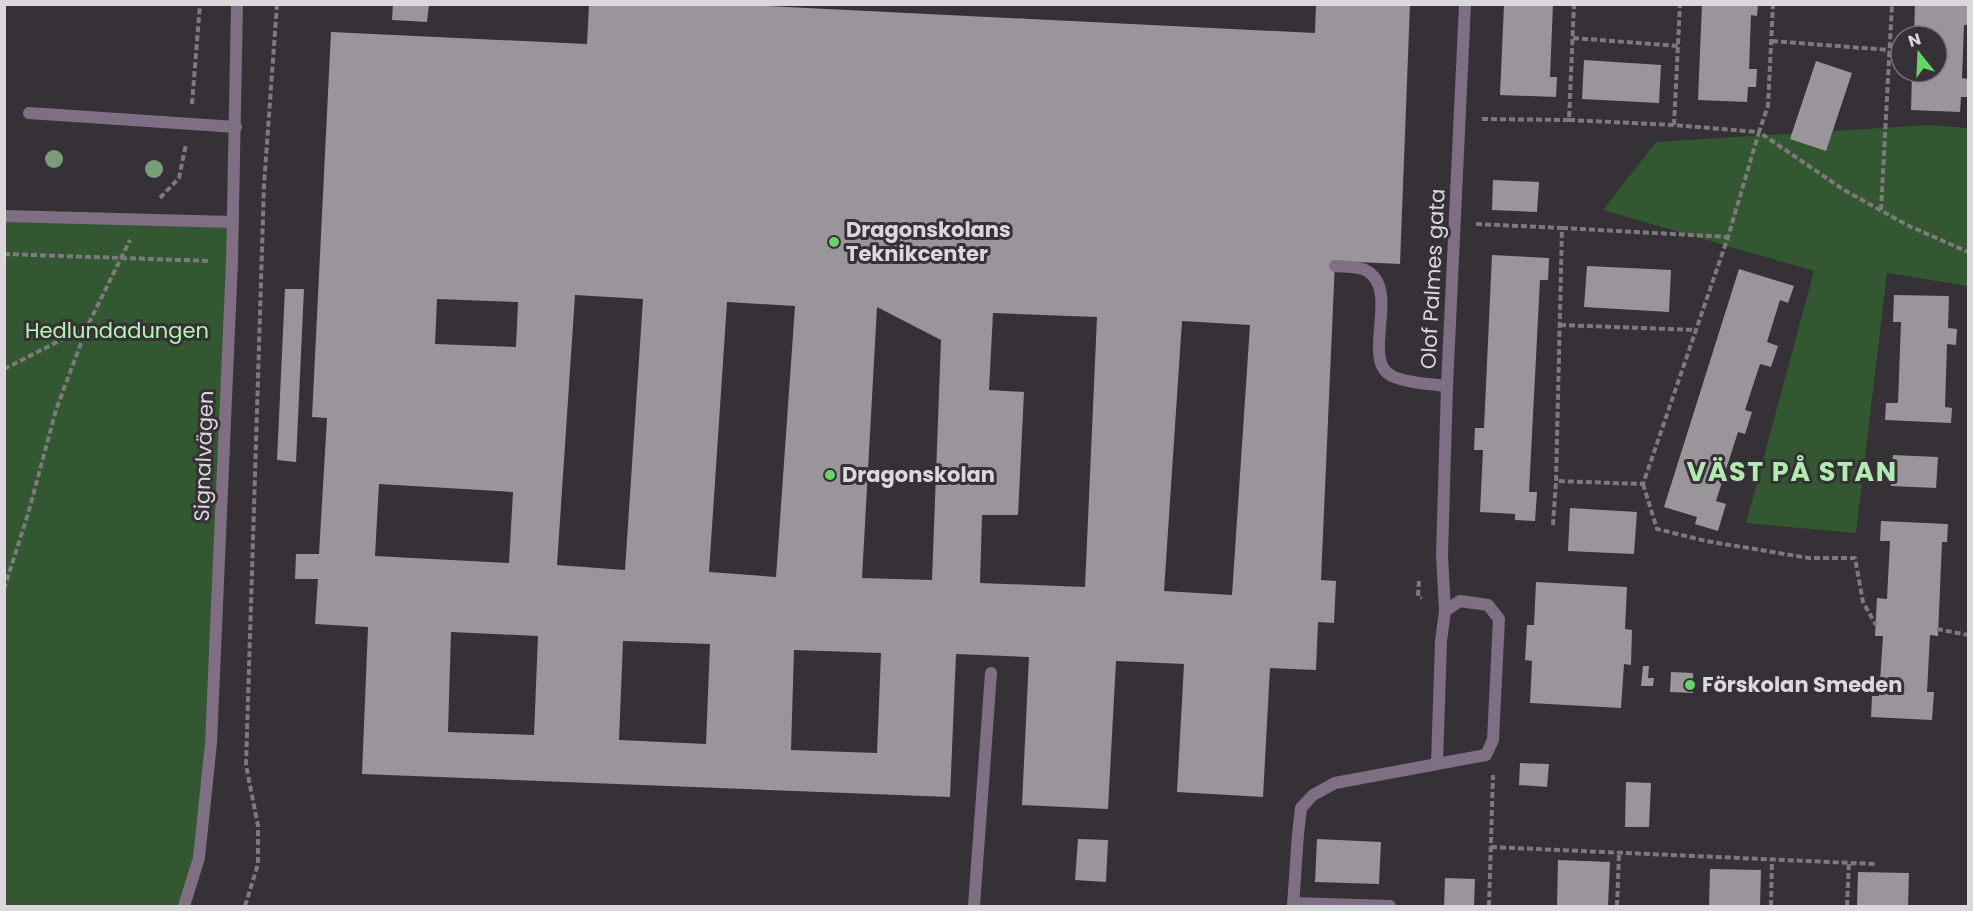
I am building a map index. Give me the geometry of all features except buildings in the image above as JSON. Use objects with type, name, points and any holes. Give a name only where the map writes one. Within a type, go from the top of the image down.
[{"type":"street","name":"Signalvägen","points":[[184,906],[199,858],[211,743],[232,261],[237,4]]},
{"type":"street","name":"Olof Palmes gata","points":[[1437,764],[1441,641],[1445,611],[1442,555],[1447,386],[1465,4]]},
{"type":"street","points":[[29,113],[236,127]]},
{"type":"street","points":[[4,216],[233,222]]},
{"type":"street","points":[[1335,266],[1365,269],[1373,275],[1379,286],[1382,299],[1380,357],[1384,368],[1391,376],[1447,386]]},
{"type":"street","points":[[1390,906],[1293,905],[1301,808],[1313,795],[1335,783],[1486,755],[1493,740],[1499,619],[1488,605],[1460,601],[1445,611]]},
{"type":"street","points":[[974,906],[991,673]]},
{"type":"path","points":[[4,589],[28,514],[56,410],[87,327],[142,218],[179,178],[190,124],[200,4]]},
{"type":"path","points":[[245,906],[258,864],[258,826],[246,765],[264,185],[278,4]]},
{"type":"path","points":[[1569,120],[1574,4]]},
{"type":"path","points":[[1674,125],[1680,4]]},
{"type":"path","points":[[1773,4],[1768,106],[1758,132],[1728,237],[1643,484],[1657,529],[1706,541],[1809,558],[1855,558],[1863,602],[1876,624]]},
{"type":"path","points":[[1891,24],[1892,4]]},
{"type":"path","points":[[1572,38],[1678,46]]},
{"type":"path","points":[[1772,41],[1889,50],[1881,210]]},
{"type":"path","points":[[1460,118],[1569,120],[1758,132],[1844,190],[1909,226],[1968,252]]},
{"type":"path","points":[[1455,223],[1728,237]]},
{"type":"path","points":[[1553,525],[1562,228]]},
{"type":"path","points":[[4,254],[232,261]]},
{"type":"path","points":[[1560,325],[1696,330]]},
{"type":"path","points":[[4,369],[87,327]]},
{"type":"path","points":[[1556,481],[1643,484]]},
{"type":"path","points":[[1937,629],[1968,635]]},
{"type":"path","points":[[1486,755],[1493,773],[1489,906]]},
{"type":"path","points":[[1491,847],[1875,864]]},
{"type":"path","points":[[1617,906],[1619,853]]},
{"type":"path","points":[[1771,906],[1772,859]]},
{"type":"path","points":[[1847,906],[1849,862]]},
{"type":"green space","points":[[1929,125],[1968,128],[1968,286],[1887,273],[1856,533],[1746,523],[1814,271],[1603,210],[1656,142]]},
{"type":"green space","name":"Hedlundadungen","points":[[5,216],[233,222],[199,858],[184,906],[5,906]]},
{"type":"place","name":"Dragonskolans Teknikcenter","points":[[834,242]]},
{"type":"place","name":"Dragonskolan","points":[[830,475]]},
{"type":"place","name":"Förskolan Smeden","points":[[1690,685]]},
{"type":"district","name":"VÄST PÅ STAN","points":[[1792,472]]}]
